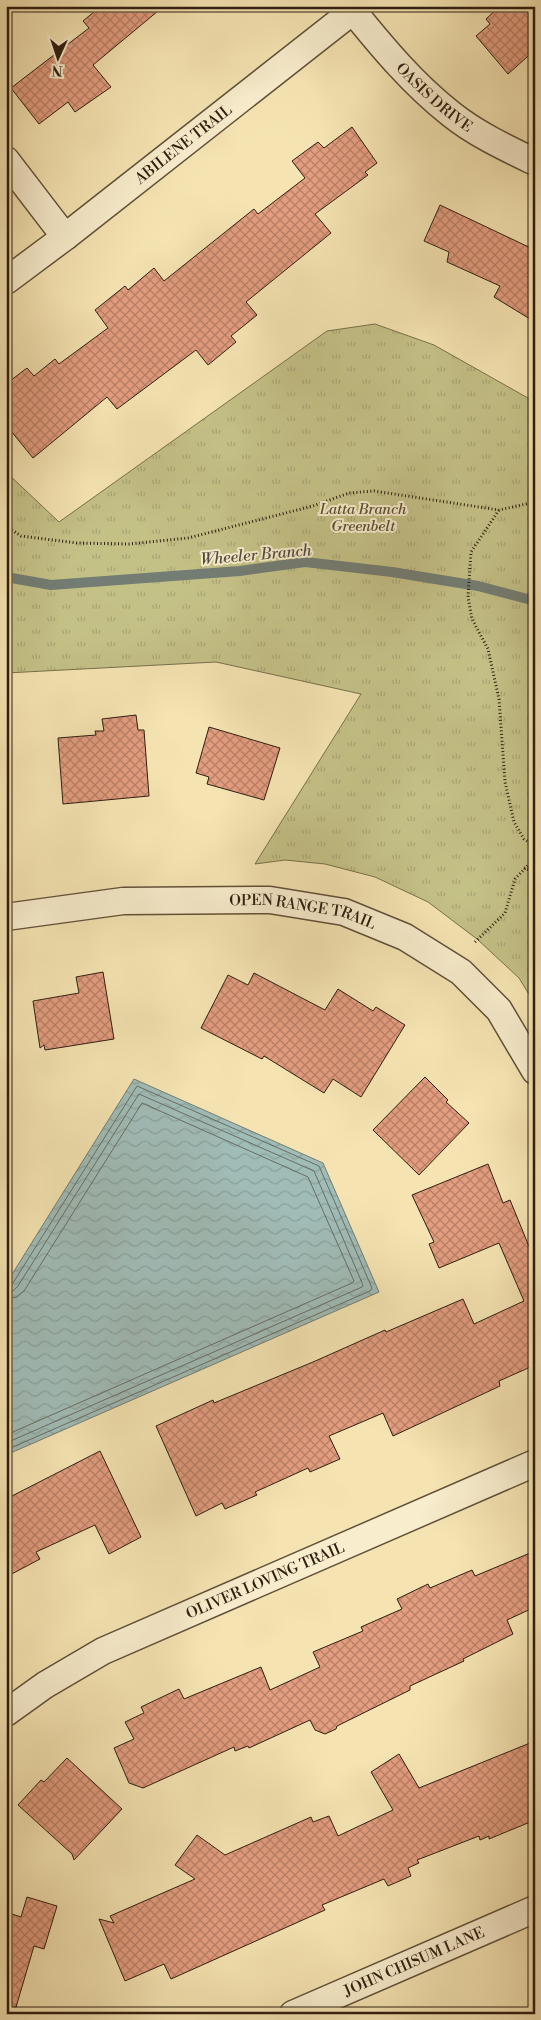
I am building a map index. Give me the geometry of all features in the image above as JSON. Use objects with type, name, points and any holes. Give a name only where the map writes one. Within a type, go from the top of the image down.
[{"type":"street","name":"OASIS DRIVE","points":[[356,8],[383,48],[411,79],[452,114],[484,136],[535,162]]},
{"type":"street","name":"ABILENE TRAIL","points":[[6,281],[65,237],[356,8]]},
{"type":"street","points":[[6,160],[65,237]]},
{"type":"street","name":"OPEN RANGE TRAIL","points":[[6,917],[133,901],[270,900],[344,912],[405,936],[461,972],[498,1010],[535,1071]]},
{"type":"street","name":"OLIVER LOVING TRAIL","points":[[6,1713],[44,1685],[103,1651],[535,1463]]},
{"type":"street","name":"JOHN CHISUM LANE","points":[[293,2014],[535,1908]]},
{"type":"path","points":[[6,526],[21,536],[77,543],[129,544],[188,538],[312,506],[349,494],[374,492],[499,510],[535,502]]},
{"type":"path","points":[[499,510],[471,552],[468,597],[472,619],[488,650],[499,699],[505,782],[514,822],[524,839],[535,846]]},
{"type":"path","points":[[475,942],[505,913],[515,880],[535,858]]},
{"type":"path","points":[[524,868],[535,872]]},
{"type":"green space","name":"Latta Branch Greenbelt","points":[[375,324],[434,345],[535,402],[535,1004],[519,978],[477,939],[428,902],[375,877],[325,864],[285,860],[255,864],[361,694],[216,662],[6,673],[6,472],[59,522],[327,331]]},
{"type":"water","points":[[134,1079],[323,1163],[379,1292],[6,1455],[6,1284]]},
{"type":"building","points":[[101,6],[164,6],[93,65],[111,87],[75,112],[68,102],[39,124],[11,88],[89,28],[83,21]]},
{"type":"building","points":[[500,6],[535,6],[535,50],[508,74],[476,36],[490,24],[486,19]]},
{"type":"building","points":[[352,127],[377,163],[365,172],[368,175],[315,214],[331,233],[246,302],[257,315],[231,336],[236,342],[208,365],[196,350],[117,409],[107,397],[33,458],[6,425],[6,384],[27,368],[34,376],[55,359],[59,364],[108,328],[95,310],[125,286],[128,290],[154,268],[164,281],[254,209],[258,214],[305,178],[292,161],[318,142],[324,148]]},
{"type":"building","points":[[440,205],[535,250],[535,322],[494,297],[500,286],[447,262],[449,252],[424,241]]},
{"type":"building","points":[[136,715],[138,730],[144,730],[149,796],[63,804],[58,738],[96,735],[95,731],[104,731],[102,719]]},
{"type":"building","points":[[209,727],[280,748],[264,800],[207,784],[209,777],[196,773]]},
{"type":"building","points":[[103,972],[114,1039],[45,1050],[44,1045],[40,1048],[33,1001],[79,993],[76,977]]},
{"type":"building","points":[[254,973],[325,1010],[338,989],[373,1011],[376,1007],[405,1025],[361,1097],[333,1079],[324,1093],[264,1056],[262,1059],[201,1028],[228,975],[248,985]]},
{"type":"building","points":[[425,1077],[448,1100],[446,1102],[469,1123],[419,1175],[373,1130]]},
{"type":"building","points":[[488,1164],[503,1203],[510,1200],[535,1261],[535,1365],[499,1381],[500,1386],[393,1436],[383,1413],[329,1436],[340,1459],[310,1472],[308,1468],[255,1492],[257,1495],[225,1509],[222,1503],[196,1516],[156,1426],[213,1400],[214,1403],[463,1299],[474,1324],[524,1301],[499,1243],[439,1268],[429,1244],[434,1242],[412,1195]]},
{"type":"building","points":[[100,1451],[141,1537],[109,1554],[95,1525],[36,1552],[40,1559],[6,1577],[6,1499]]},
{"type":"building","points":[[535,1551],[535,1607],[507,1620],[513,1634],[463,1659],[464,1661],[410,1686],[410,1690],[337,1726],[336,1729],[325,1734],[315,1730],[310,1720],[249,1748],[248,1746],[235,1751],[234,1747],[143,1788],[129,1783],[114,1748],[134,1739],[125,1722],[144,1713],[141,1707],[179,1689],[184,1699],[261,1667],[270,1690],[320,1667],[313,1652],[363,1631],[361,1627],[402,1609],[397,1599],[428,1584],[430,1588],[472,1570],[475,1576]]},
{"type":"building","points":[[535,1741],[535,1820],[489,1839],[489,1836],[480,1840],[479,1836],[417,1860],[419,1863],[408,1868],[411,1876],[388,1886],[384,1879],[322,1905],[325,1910],[171,1979],[164,1964],[125,1981],[99,1919],[114,1923],[110,1916],[195,1879],[175,1865],[197,1835],[225,1855],[311,1817],[313,1822],[329,1816],[338,1836],[393,1810],[371,1772],[399,1754],[419,1788]]},
{"type":"building","points":[[67,1758],[122,1809],[74,1860],[72,1854],[18,1805],[41,1780],[44,1782]]},
{"type":"building","points":[[27,1897],[57,1906],[44,1949],[34,1946],[14,2014],[6,2014],[6,1912],[21,1917]]},
{"type":"waterway","name":"Wheeler Branch","points":[[6,577],[51,585],[240,571],[305,562],[392,572],[478,586],[535,601]]}]
